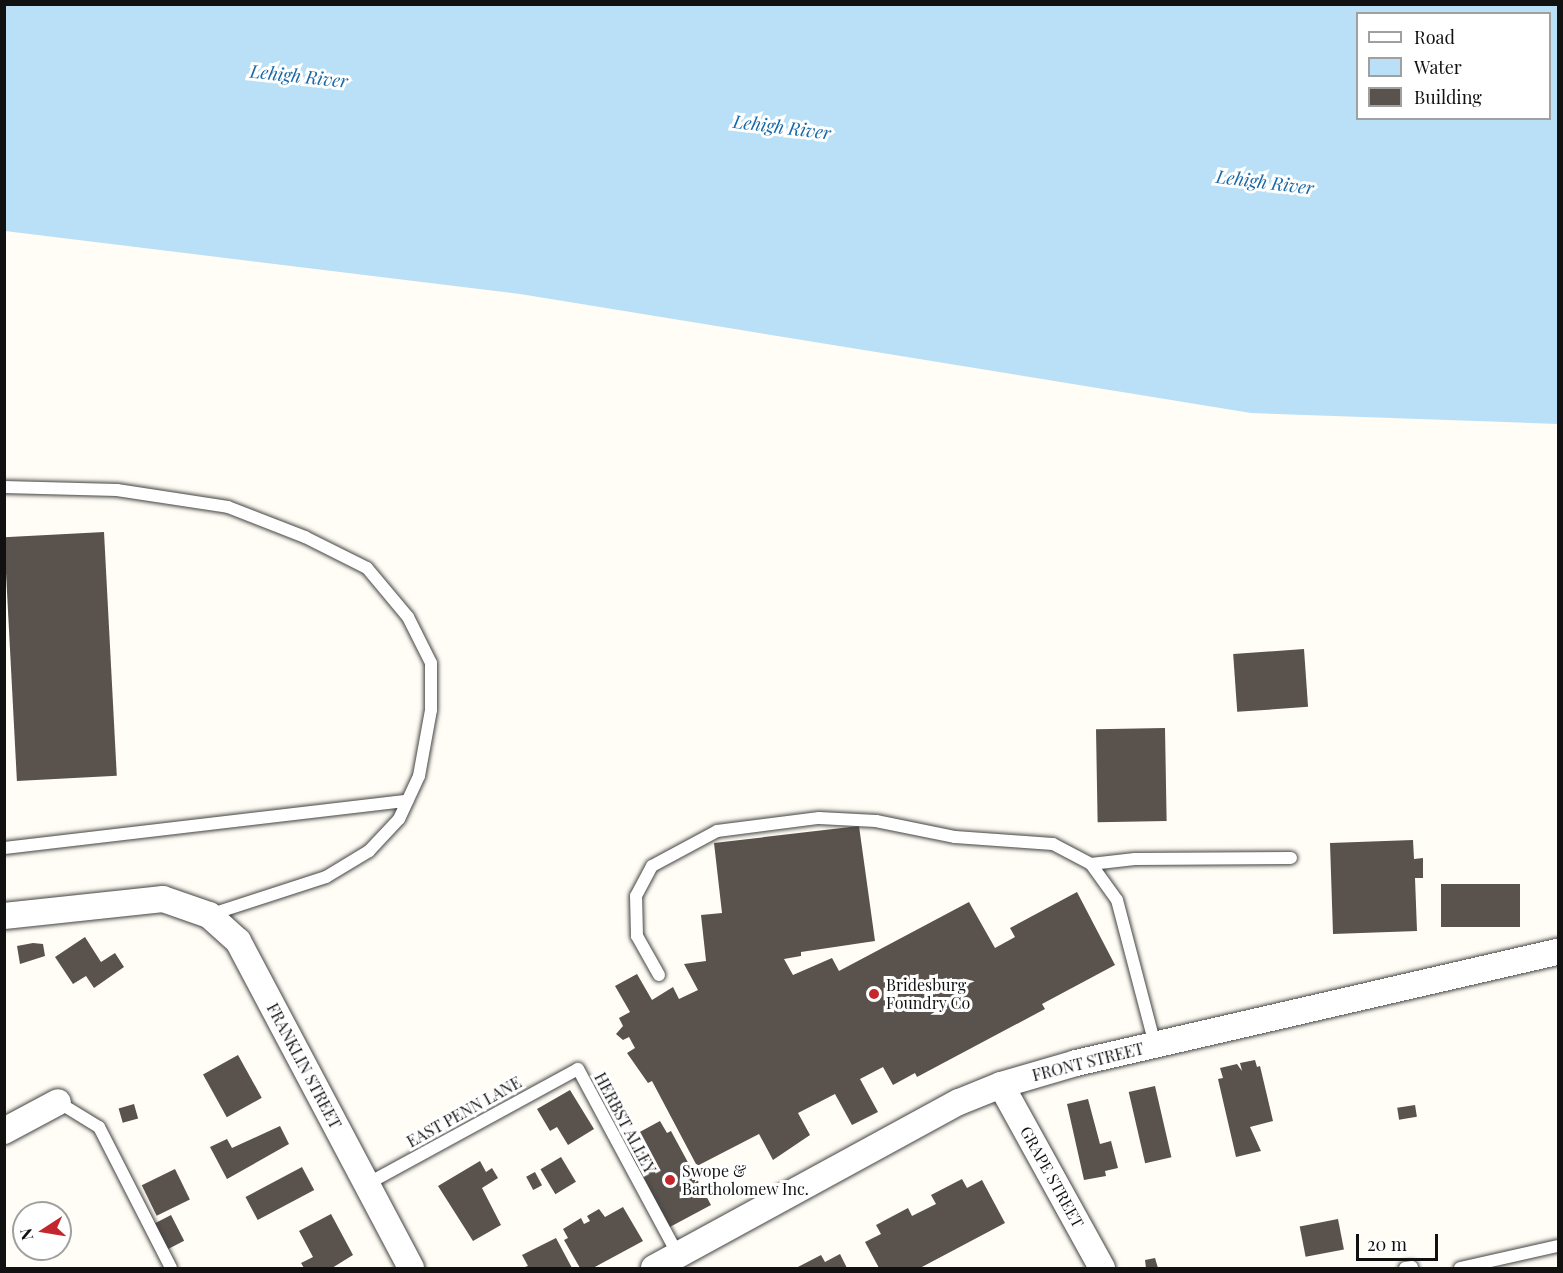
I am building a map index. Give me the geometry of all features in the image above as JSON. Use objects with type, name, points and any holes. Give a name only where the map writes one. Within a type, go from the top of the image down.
[{"type":"street","name":"FRANKLIN STREET","points":[[4,916],[163,899],[209,915],[238,941],[411,1269]]},
{"type":"street","name":"FRONT STREET","points":[[654,1269],[959,1102],[1001,1085],[1155,1045],[1558,952]]},
{"type":"street","name":"GRAPE STREET","points":[[1001,1085],[1102,1269]]},
{"type":"street","points":[[4,1131],[58,1102]]},
{"type":"lane","points":[[4,487],[117,490],[228,507],[305,537],[367,568],[408,617],[431,663],[431,710],[419,776],[399,819],[369,851],[326,877],[209,915]]},
{"type":"lane","points":[[4,848],[407,801]]},
{"type":"lane","points":[[659,975],[637,936],[636,896],[652,866],[717,831],[819,818],[876,821],[955,837],[1053,844],[1091,864],[1117,900],[1155,1045]]},
{"type":"lane","points":[[1091,864],[1135,859],[1291,858]]},
{"type":"lane","name":"EAST PENN LANE","points":[[367,1184],[578,1069]]},
{"type":"lane","name":"HERBST ALLEY","points":[[578,1069],[678,1255]]},
{"type":"lane","points":[[58,1102],[99,1127],[171,1269]]},
{"type":"lane","points":[[1460,1269],[1558,1246]]},
{"type":"water","name":"Lehigh River","points":[[5,5],[1558,5],[1558,424],[1251,413],[520,294],[5,231]]},
{"type":"building","points":[[104,532],[117,776],[17,781],[4,537]]},
{"type":"building","points":[[1304,649],[1308,707],[1237,712],[1233,654]]},
{"type":"building","points":[[1165,728],[1167,821],[1098,822],[1096,729]]},
{"type":"building","name":"Bridesburg Foundry Co","points":[[859,826],[875,941],[801,952],[801,956],[784,959],[793,975],[832,958],[839,971],[969,902],[995,948],[1015,937],[1010,928],[1077,892],[1115,965],[1042,1004],[1045,1009],[917,1077],[915,1073],[893,1085],[883,1067],[860,1079],[878,1112],[852,1125],[835,1094],[798,1113],[810,1135],[773,1160],[759,1134],[697,1166],[652,1081],[648,1083],[627,1053],[635,1048],[629,1037],[623,1040],[616,1034],[623,1026],[619,1018],[630,1012],[615,986],[637,974],[652,1000],[673,987],[679,999],[698,990],[684,964],[706,961],[701,915],[722,913],[714,843]]},
{"type":"building","points":[[1413,840],[1414,859],[1423,858],[1423,878],[1415,878],[1417,931],[1333,934],[1330,843]]},
{"type":"building","points":[[1441,884],[1520,884],[1520,927],[1441,927]]},
{"type":"building","points":[[85,937],[101,962],[115,953],[124,967],[94,988],[86,976],[73,984],[55,957]]},
{"type":"building","points":[[43,944],[45,956],[20,964],[17,946]]},
{"type":"building","points":[[238,1055],[262,1098],[227,1117],[203,1074]]},
{"type":"building","points":[[1255,1060],[1257,1067],[1260,1066],[1273,1121],[1250,1127],[1261,1151],[1236,1157],[1218,1079],[1223,1078],[1220,1068],[1237,1064],[1242,1071],[1240,1063]]},
{"type":"building","points":[[1155,1086],[1171,1157],[1145,1163],[1129,1092]]},
{"type":"building","points":[[570,1090],[594,1129],[568,1145],[557,1127],[550,1131],[537,1109]]},
{"type":"building","points":[[1088,1099],[1100,1144],[1111,1141],[1118,1168],[1105,1171],[1106,1176],[1084,1180],[1067,1104]]},
{"type":"building","points":[[134,1104],[138,1118],[123,1123],[119,1108]]},
{"type":"building","points":[[1415,1105],[1417,1117],[1399,1120],[1397,1108]]},
{"type":"building","name":"Swope & Bartholomew Inc.","points":[[660,1121],[667,1133],[671,1131],[711,1205],[668,1228],[628,1155],[643,1147],[636,1134]]},
{"type":"building","points":[[280,1126],[289,1144],[227,1179],[210,1147],[227,1139],[232,1148]]},
{"type":"building","points":[[561,1157],[576,1182],[555,1194],[540,1169]]},
{"type":"building","points":[[480,1161],[486,1172],[492,1168],[498,1178],[482,1188],[501,1225],[473,1241],[438,1186]]},
{"type":"building","points":[[302,1167],[314,1190],[258,1220],[245,1197]]},
{"type":"building","points":[[175,1169],[190,1200],[157,1216],[142,1185]]},
{"type":"building","points":[[535,1172],[542,1185],[533,1190],[526,1177]]},
{"type":"building","points":[[962,1179],[967,1188],[982,1180],[1005,1223],[920,1268],[879,1268],[865,1242],[881,1234],[876,1225],[908,1208],[912,1216],[936,1204],[931,1195]]},
{"type":"building","points":[[623,1207],[643,1241],[593,1268],[580,1268],[564,1240],[568,1238],[563,1229],[581,1218],[584,1224],[590,1221],[587,1216],[599,1209],[605,1217]]},
{"type":"building","points":[[331,1214],[353,1255],[332,1268],[304,1268],[301,1263],[313,1257],[299,1231]]},
{"type":"building","points":[[171,1215],[184,1241],[167,1249],[154,1224]]},
{"type":"building","points":[[1338,1219],[1344,1249],[1306,1257],[1300,1226]]},
{"type":"building","points":[[556,1238],[572,1268],[522,1268],[528,1266],[522,1255]]},
{"type":"building","points":[[840,1254],[847,1268],[796,1268],[821,1255],[825,1262]]},
{"type":"building","points":[[1155,1258],[1158,1268],[1146,1268],[1145,1260]]},
{"type":"place","name":"Bridesburg Foundry Co","points":[[874,994]]},
{"type":"place","name":"Swope & Bartholomew Inc.","points":[[670,1180]]}]
